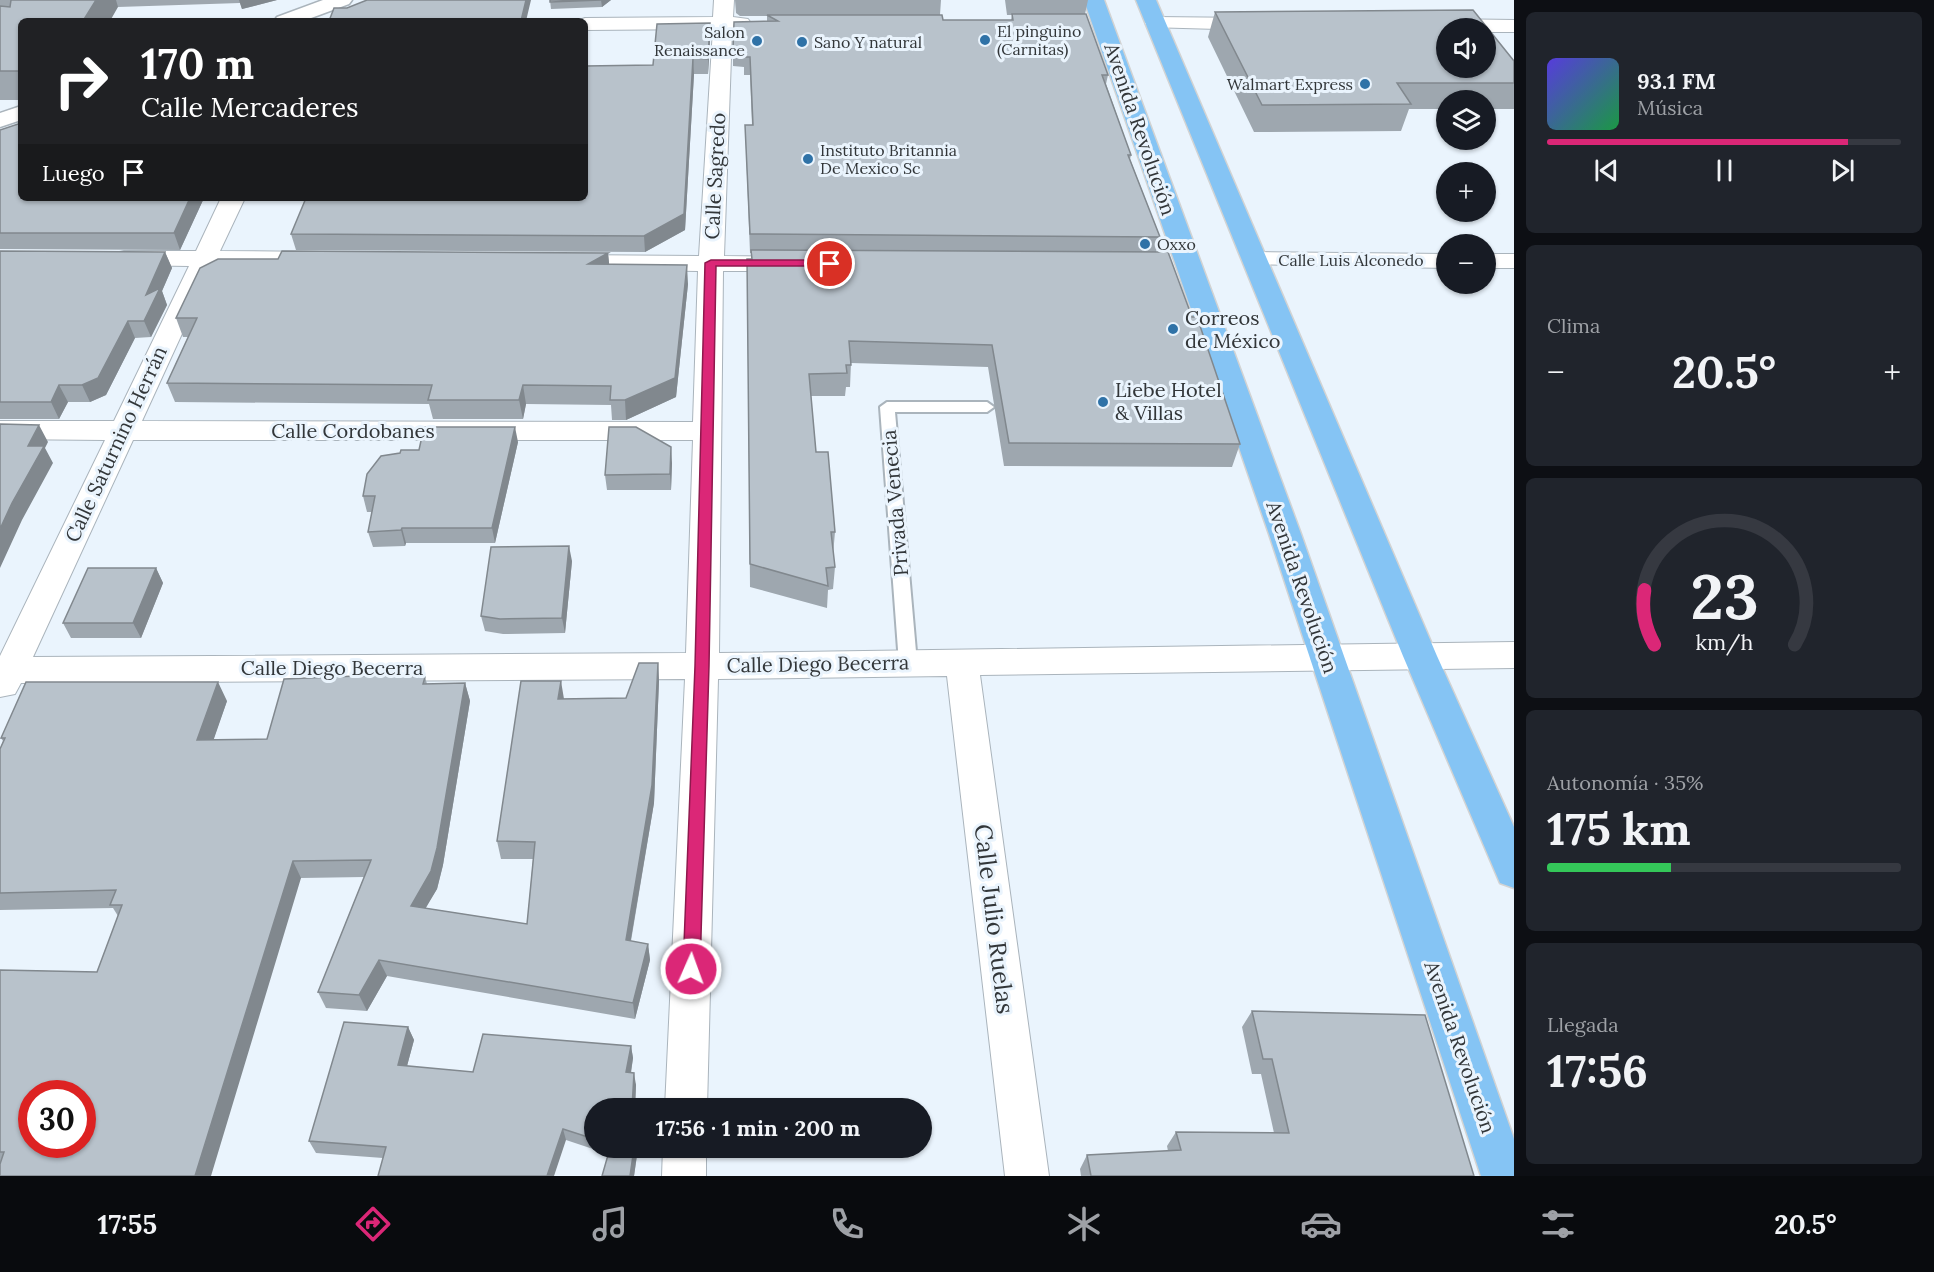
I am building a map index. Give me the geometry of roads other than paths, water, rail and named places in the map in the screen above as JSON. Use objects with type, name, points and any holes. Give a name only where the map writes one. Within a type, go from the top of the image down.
[{"type":"main road","points":[[1150,12],[1420,656],[1514,871]]},
{"type":"main road","name":"Avenida Revolución","points":[[1092,15],[1176,265],[1327,657],[1504,1176]]},
{"type":"street","points":[[292,18],[342,0]]},
{"type":"street","points":[[693,6],[723,11],[758,23]]},
{"type":"street","points":[[339,18],[364,8]]},
{"type":"street","points":[[588,24],[723,11]]},
{"type":"street","name":"Calle Sagredo","points":[[686,1098],[702,666],[711,263],[723,11]]},
{"type":"street","points":[[1150,12],[1275,24]]},
{"type":"street","points":[[1430,25],[1514,26]]},
{"type":"street","points":[[0,120],[18,114]]},
{"type":"street","points":[[0,140],[18,133]]},
{"type":"street","name":"Calle Saturnino Herrán","points":[[3,677],[233,201]]},
{"type":"street","points":[[103,258],[346,259]]},
{"type":"street","name":"Calle Luis Alconedo","points":[[1255,259],[1436,261]]},
{"type":"street","points":[[546,261],[818,264]]},
{"type":"street","points":[[1496,261],[1514,261]]},
{"type":"street","name":"Calle Cordobanes","points":[[0,430],[121,432],[706,431]]},
{"type":"street","name":"Calle Diego Becerra","points":[[3,677],[1514,655]]},
{"type":"street","name":"Calle Julio Ruelas","points":[[962,662],[1027,1176]]},
{"type":"street","points":[[684,1176],[685,1158]]},
{"type":"lane","name":"Privada Venecia","points":[[909,663],[887,407],[987,407]]},
{"type":"place","name":"El pinguino (Carnitas)","points":[[985,40]]},
{"type":"place","name":"Salon Renaissance","points":[[757,41]]},
{"type":"place","name":"Sano Y natural","points":[[802,42]]},
{"type":"place","name":"Walmart Express","points":[[1365,84]]},
{"type":"place","name":"Instituto Britannia De Mexico Sc","points":[[808,159]]},
{"type":"place","name":"Oxxo","points":[[1145,244]]},
{"type":"place","name":"Correos de México","points":[[1173,329]]},
{"type":"place","name":"Liebe Hotel & Villas","points":[[1103,402]]}]
